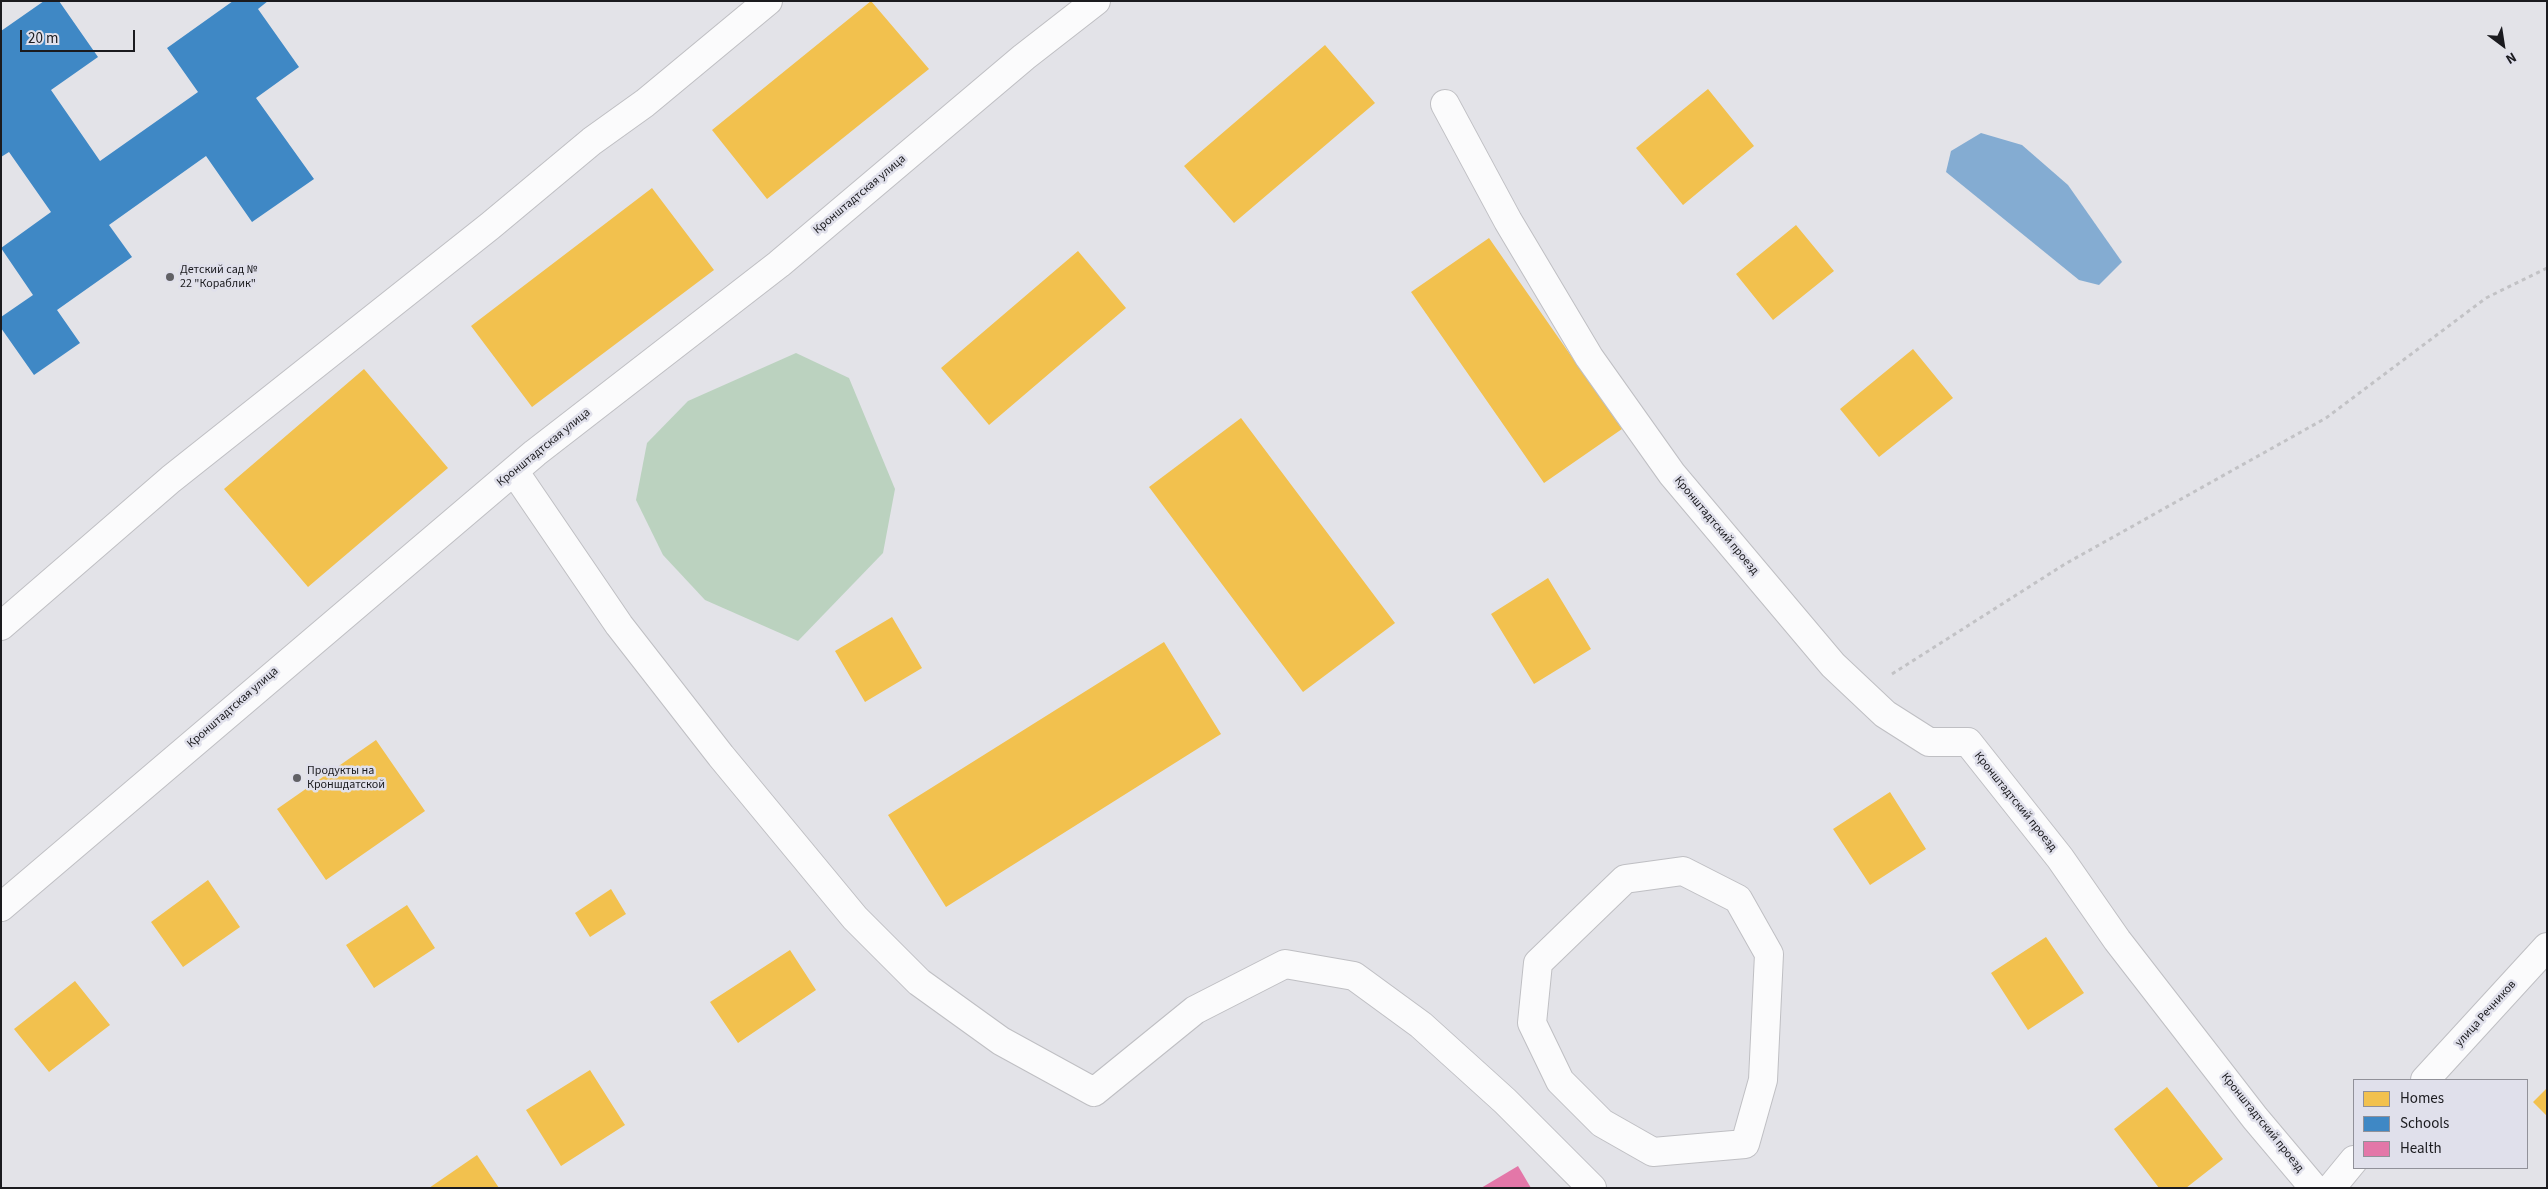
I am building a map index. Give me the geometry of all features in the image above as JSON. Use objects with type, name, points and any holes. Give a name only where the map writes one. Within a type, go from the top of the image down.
[{"type":"street","points":[[1,626],[171,479],[490,226],[592,141],[645,103],[768,1]]},
{"type":"street","name":"Кронштадтская улица","points":[[1,907],[310,642],[514,471],[779,264],[1024,57],[1096,1]]},
{"type":"street","name":"Кронштадтский проезд","points":[[1445,104],[1508,221],[1589,357],[1672,474],[1833,665],[1885,714],[1929,742],[1968,742],[2060,858],[2117,940],[2255,1118],[2314,1188]]},
{"type":"street","points":[[514,471],[619,625],[721,756],[855,918],[919,982],[1001,1041],[1094,1092],[1195,1010],[1284,964],[1354,976],[1421,1025],[1505,1101],[1592,1188]]},
{"type":"street","points":[[1683,871],[1738,899],[1769,954],[1763,1080],[1744,1144],[1653,1152],[1602,1123],[1560,1081],[1532,1023],[1538,963],[1624,879],[1683,871]]},
{"type":"street","name":"улица Речников","points":[[2426,1079],[2547,947]]},
{"type":"street","points":[[2331,1188],[2353,1161]]},
{"type":"path","points":[[1862,692],[2065,564],[2326,418],[2486,298],[2547,268]]},
{"type":"green space","points":[[796,353],[849,378],[895,489],[883,553],[798,641],[705,600],[663,555],[636,500],[647,443],[688,401]]},
{"type":"water","points":[[1981,133],[2022,145],[2068,185],[2122,262],[2099,285],[2079,280],[1946,172],[1951,151]]},
{"type":"building: Homes","points":[[871,1],[929,69],[767,199],[712,130]]},
{"type":"building: Homes","points":[[1325,45],[1375,103],[1234,223],[1184,166]]},
{"type":"building: Homes","points":[[1708,89],[1754,146],[1683,205],[1636,148]]},
{"type":"building: Homes","points":[[652,188],[714,270],[532,407],[471,326]]},
{"type":"building: Homes","points":[[1796,225],[1834,271],[1773,320],[1736,274]]},
{"type":"building: Homes","points":[[1489,238],[1622,429],[1544,483],[1411,292]]},
{"type":"building: Homes","points":[[1078,251],[1126,308],[989,425],[941,368]]},
{"type":"building: Homes","points":[[1913,349],[1953,398],[1879,457],[1840,409]]},
{"type":"building: Homes","points":[[364,369],[448,468],[308,587],[224,489]]},
{"type":"building: Homes","points":[[1241,418],[1395,623],[1303,692],[1149,487]]},
{"type":"building: Homes","points":[[1548,578],[1591,649],[1534,684],[1491,614]]},
{"type":"building: Homes","points":[[892,617],[922,668],[865,702],[835,651]]},
{"type":"building: Homes","points":[[1164,642],[1221,734],[946,907],[888,815]]},
{"type":"building: Homes","points":[[376,740],[425,811],[326,880],[277,809]]},
{"type":"building: Homes","points":[[1890,792],[1926,849],[1870,885],[1833,829]]},
{"type":"building: Homes","points":[[208,880],[240,927],[183,967],[151,922]]},
{"type":"building: Homes","points":[[611,889],[626,914],[590,937],[575,913]]},
{"type":"building: Homes","points":[[407,905],[435,948],[374,988],[346,945]]},
{"type":"building: Homes","points":[[2046,937],[2084,993],[2028,1030],[1991,973]]},
{"type":"building: Homes","points":[[790,950],[816,990],[738,1043],[710,1002]]},
{"type":"building: Homes","points":[[75,981],[110,1025],[49,1072],[14,1029]]},
{"type":"building: Homes","points":[[590,1070],[625,1125],[561,1166],[526,1110]]},
{"type":"building: Homes","points":[[2167,1087],[2223,1159],[2186,1188],[2159,1188],[2114,1129]]},
{"type":"building: Homes","points":[[2547,1088],[2547,1116],[2533,1102]]},
{"type":"building: Homes","points":[[477,1155],[499,1188],[429,1188]]},
{"type":"building: Schools","points":[[44,1],[59,1],[98,57],[51,90],[100,161],[198,92],[167,48],[233,1],[268,1],[258,9],[299,67],[256,98],[314,179],[252,222],[206,156],[109,225],[132,257],[57,310],[80,343],[34,375],[1,328],[1,317],[33,295],[1,248],[51,212],[9,152],[1,157],[1,31]]},
{"type":"building: Health","points":[[1518,1166],[1531,1188],[1481,1188]]},
{"type":"place","name":"Детский сад № 22 \"Кораблик\"","points":[[170,277]]},
{"type":"place","name":"Продукты на Кроншдатской","points":[[297,778]]}]
